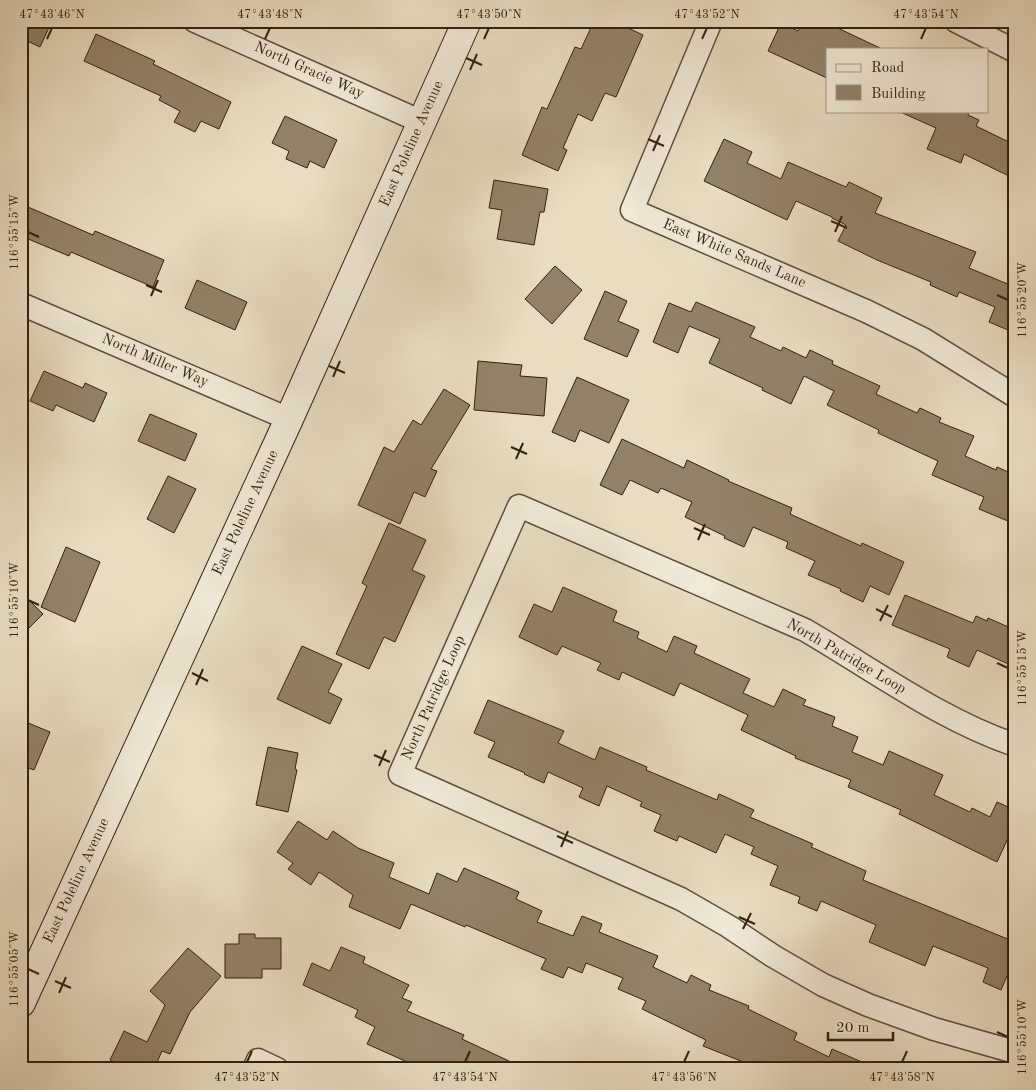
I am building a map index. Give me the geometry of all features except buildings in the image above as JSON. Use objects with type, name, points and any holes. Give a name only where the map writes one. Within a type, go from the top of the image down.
[{"type":"main road","name":"East Poleline Avenue","points":[[21,1003],[27,976],[289,419],[467,21]]},
{"type":"street","name":"North Gracie Way","points":[[195,21],[422,122]]},
{"type":"street","name":"East White Sands Lane","points":[[711,21],[632,210],[874,315],[923,339],[1015,396]]},
{"type":"street","points":[[956,21],[1015,51]]},
{"type":"street","name":"North Miller Way","points":[[21,304],[289,419]]},
{"type":"street","name":"North Patridge Loop","points":[[1015,745],[955,720],[895,686],[850,656],[805,630],[519,506],[400,774],[681,899],[728,926],[782,961],[859,1001],[934,1029],[1015,1052]]},
{"type":"street","points":[[254,1069],[258,1060],[277,1069]]}]
